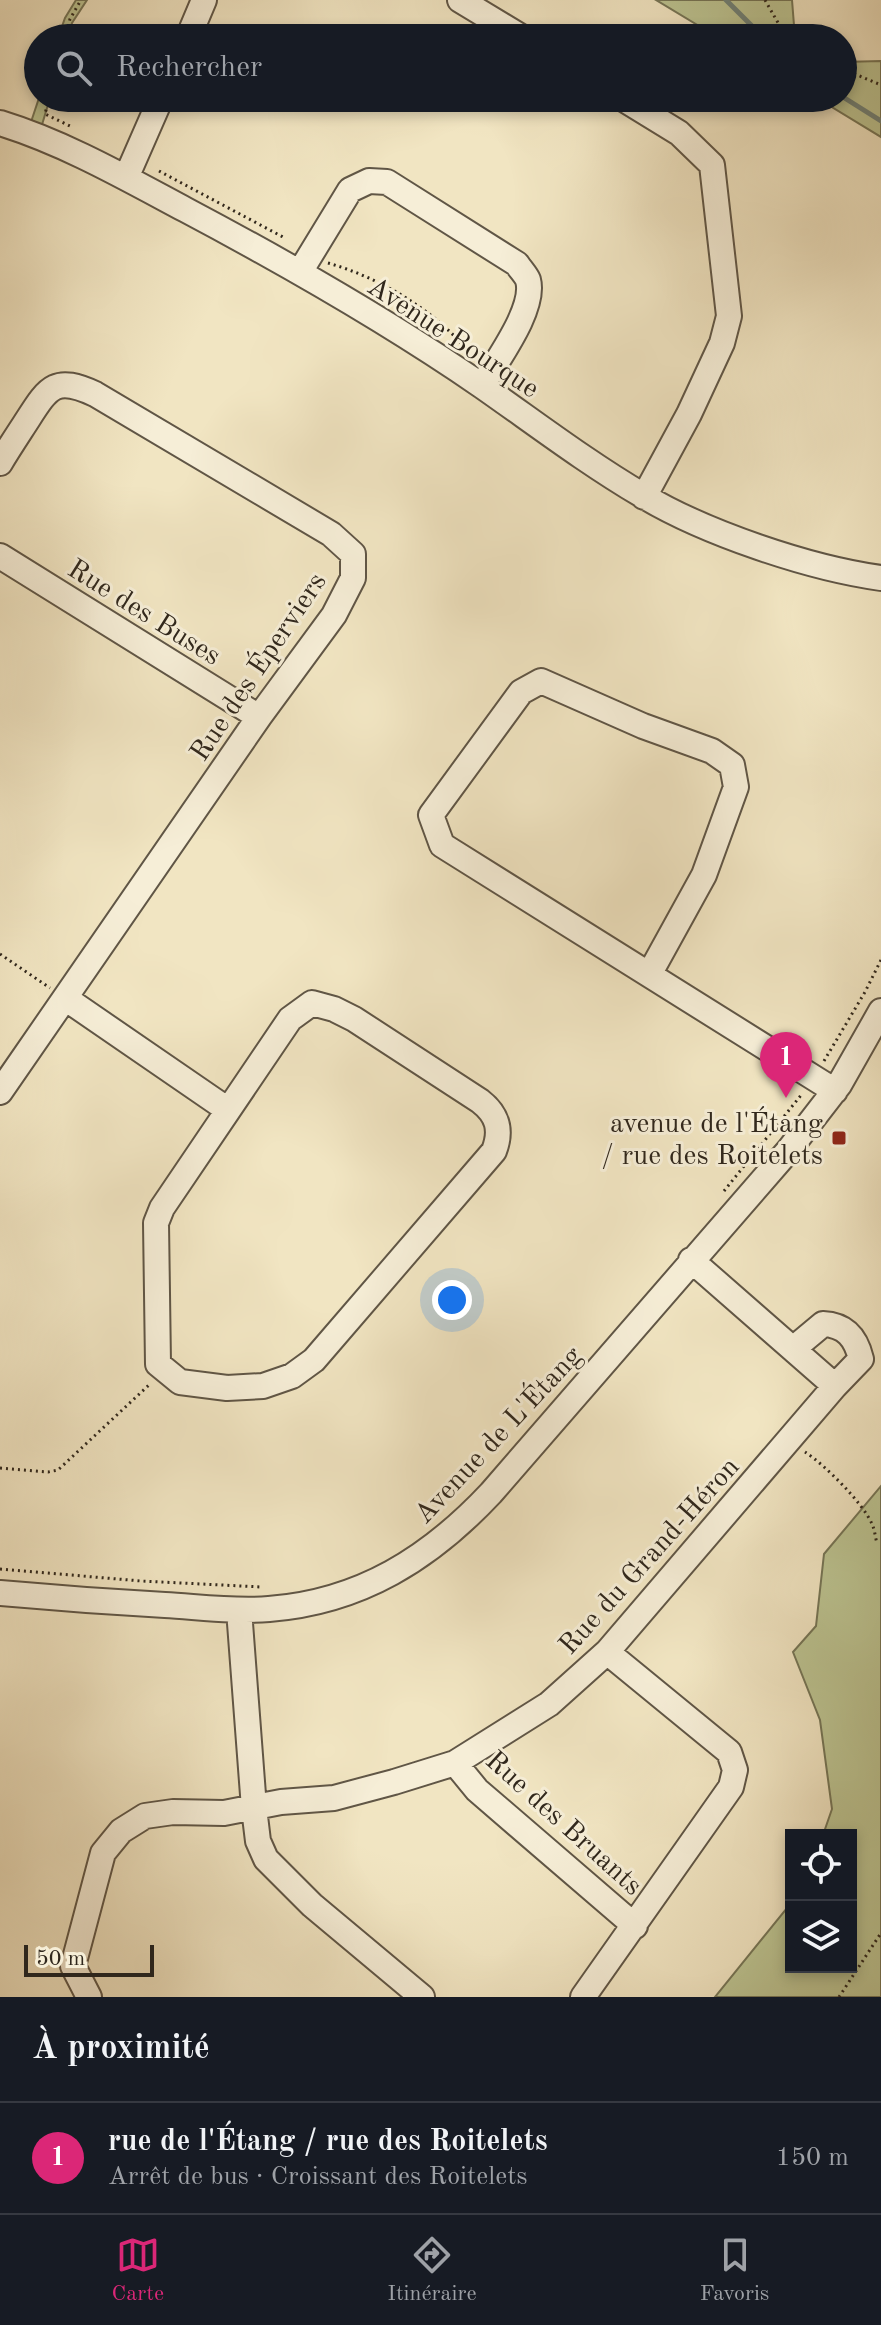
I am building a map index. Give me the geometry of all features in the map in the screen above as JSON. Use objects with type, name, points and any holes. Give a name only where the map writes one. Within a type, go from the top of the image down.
[{"type":"street","points":[[194,24],[204,0]]},
{"type":"street","points":[[460,0],[500,24]]},
{"type":"street","points":[[126,178],[155,112]]},
{"type":"street","points":[[644,497],[689,414],[722,343],[729,316],[712,165],[679,133],[645,112]]},
{"type":"street","name":"Avenue Bourque","points":[[0,123],[36,136],[126,178],[300,272],[482,386],[581,457],[644,497],[731,536],[808,562],[881,578]]},
{"type":"street","points":[[300,272],[350,190],[369,181],[387,182],[517,264],[528,279],[529,297],[521,319],[482,386]]},
{"type":"street","name":"Rue des Éperviers","points":[[0,463],[44,393],[56,386],[76,386],[95,394],[331,534],[353,554],[353,578],[334,615],[259,717],[0,1092]]},
{"type":"street","name":"Rue des Buses","points":[[0,556],[259,717]]},
{"type":"street","points":[[650,973],[704,875],[736,787],[732,765],[712,751],[643,726],[541,681],[521,692],[431,815],[442,845],[835,1091]]},
{"type":"street","points":[[65,998],[228,1110]]},
{"type":"street","points":[[312,1003],[354,1019],[480,1101],[491,1110],[498,1124],[499,1136],[494,1151],[314,1360],[292,1376],[263,1386],[227,1388],[180,1382],[158,1364],[156,1223],[162,1208],[228,1110],[290,1019],[312,1003]]},
{"type":"street","name":"Avenue de L'Étang","points":[[0,1593],[239,1610],[296,1606],[360,1589],[392,1574],[440,1543],[491,1493],[772,1169],[835,1091],[881,1011]]},
{"type":"street","points":[[691,1260],[835,1386]]},
{"type":"street","name":"Rue du Grand-Héron","points":[[89,1997],[73,1966],[103,1853],[121,1831],[145,1816],[173,1812],[224,1813],[281,1802],[334,1798],[455,1763],[549,1704],[607,1652],[861,1359],[858,1345],[846,1331],[835,1325],[823,1324],[793,1349]]},
{"type":"street","points":[[239,1610],[254,1808],[258,1841],[266,1859],[312,1905],[422,1997]]},
{"type":"street","points":[[583,1997],[731,1787],[735,1770],[729,1752],[607,1652]]},
{"type":"street","name":"Rue des Bruants","points":[[455,1763],[477,1790],[635,1926]]},
{"type":"path","points":[[69,24],[81,0]]},
{"type":"path","points":[[765,0],[779,24]]},
{"type":"path","points":[[857,75],[881,85]]},
{"type":"path","points":[[152,167],[282,237]]},
{"type":"path","points":[[328,263],[354,270],[430,314],[473,357]]},
{"type":"path","points":[[0,954],[65,998]]},
{"type":"path","points":[[824,1062],[881,960]]},
{"type":"path","points":[[732,1181],[803,1093]]},
{"type":"path","points":[[0,1468],[58,1470],[165,1371]]},
{"type":"path","points":[[788,1441],[823,1464],[858,1503],[872,1523],[877,1543]]},
{"type":"path","points":[[0,1569],[253,1587]]},
{"type":"path","points":[[839,1997],[881,1933]]},
{"type":"green space","points":[[76,0],[87,0],[72,24],[63,24]]},
{"type":"green space","points":[[656,0],[792,0],[794,24],[696,24]]},
{"type":"green space","points":[[881,61],[881,137],[840,112],[857,112],[857,62]]},
{"type":"green space","points":[[34,112],[46,112],[41,128],[30,125]]},
{"type":"green space","points":[[881,1486],[881,1997],[715,1997],[785,1910],[785,1973],[857,1973],[857,1829],[825,1829],[832,1809],[820,1720],[793,1652],[816,1626],[824,1554]]},
{"type":"waterway","points":[[726,0],[750,24]]},
{"type":"waterway","points":[[857,106],[881,121]]},
{"type":"place","name":"rue de l'Étang / rue des Roitelets","points":[[786,1098]]},
{"type":"place","name":"avenue de l'Étang / rue des Roitelets","points":[[839,1138]]}]
